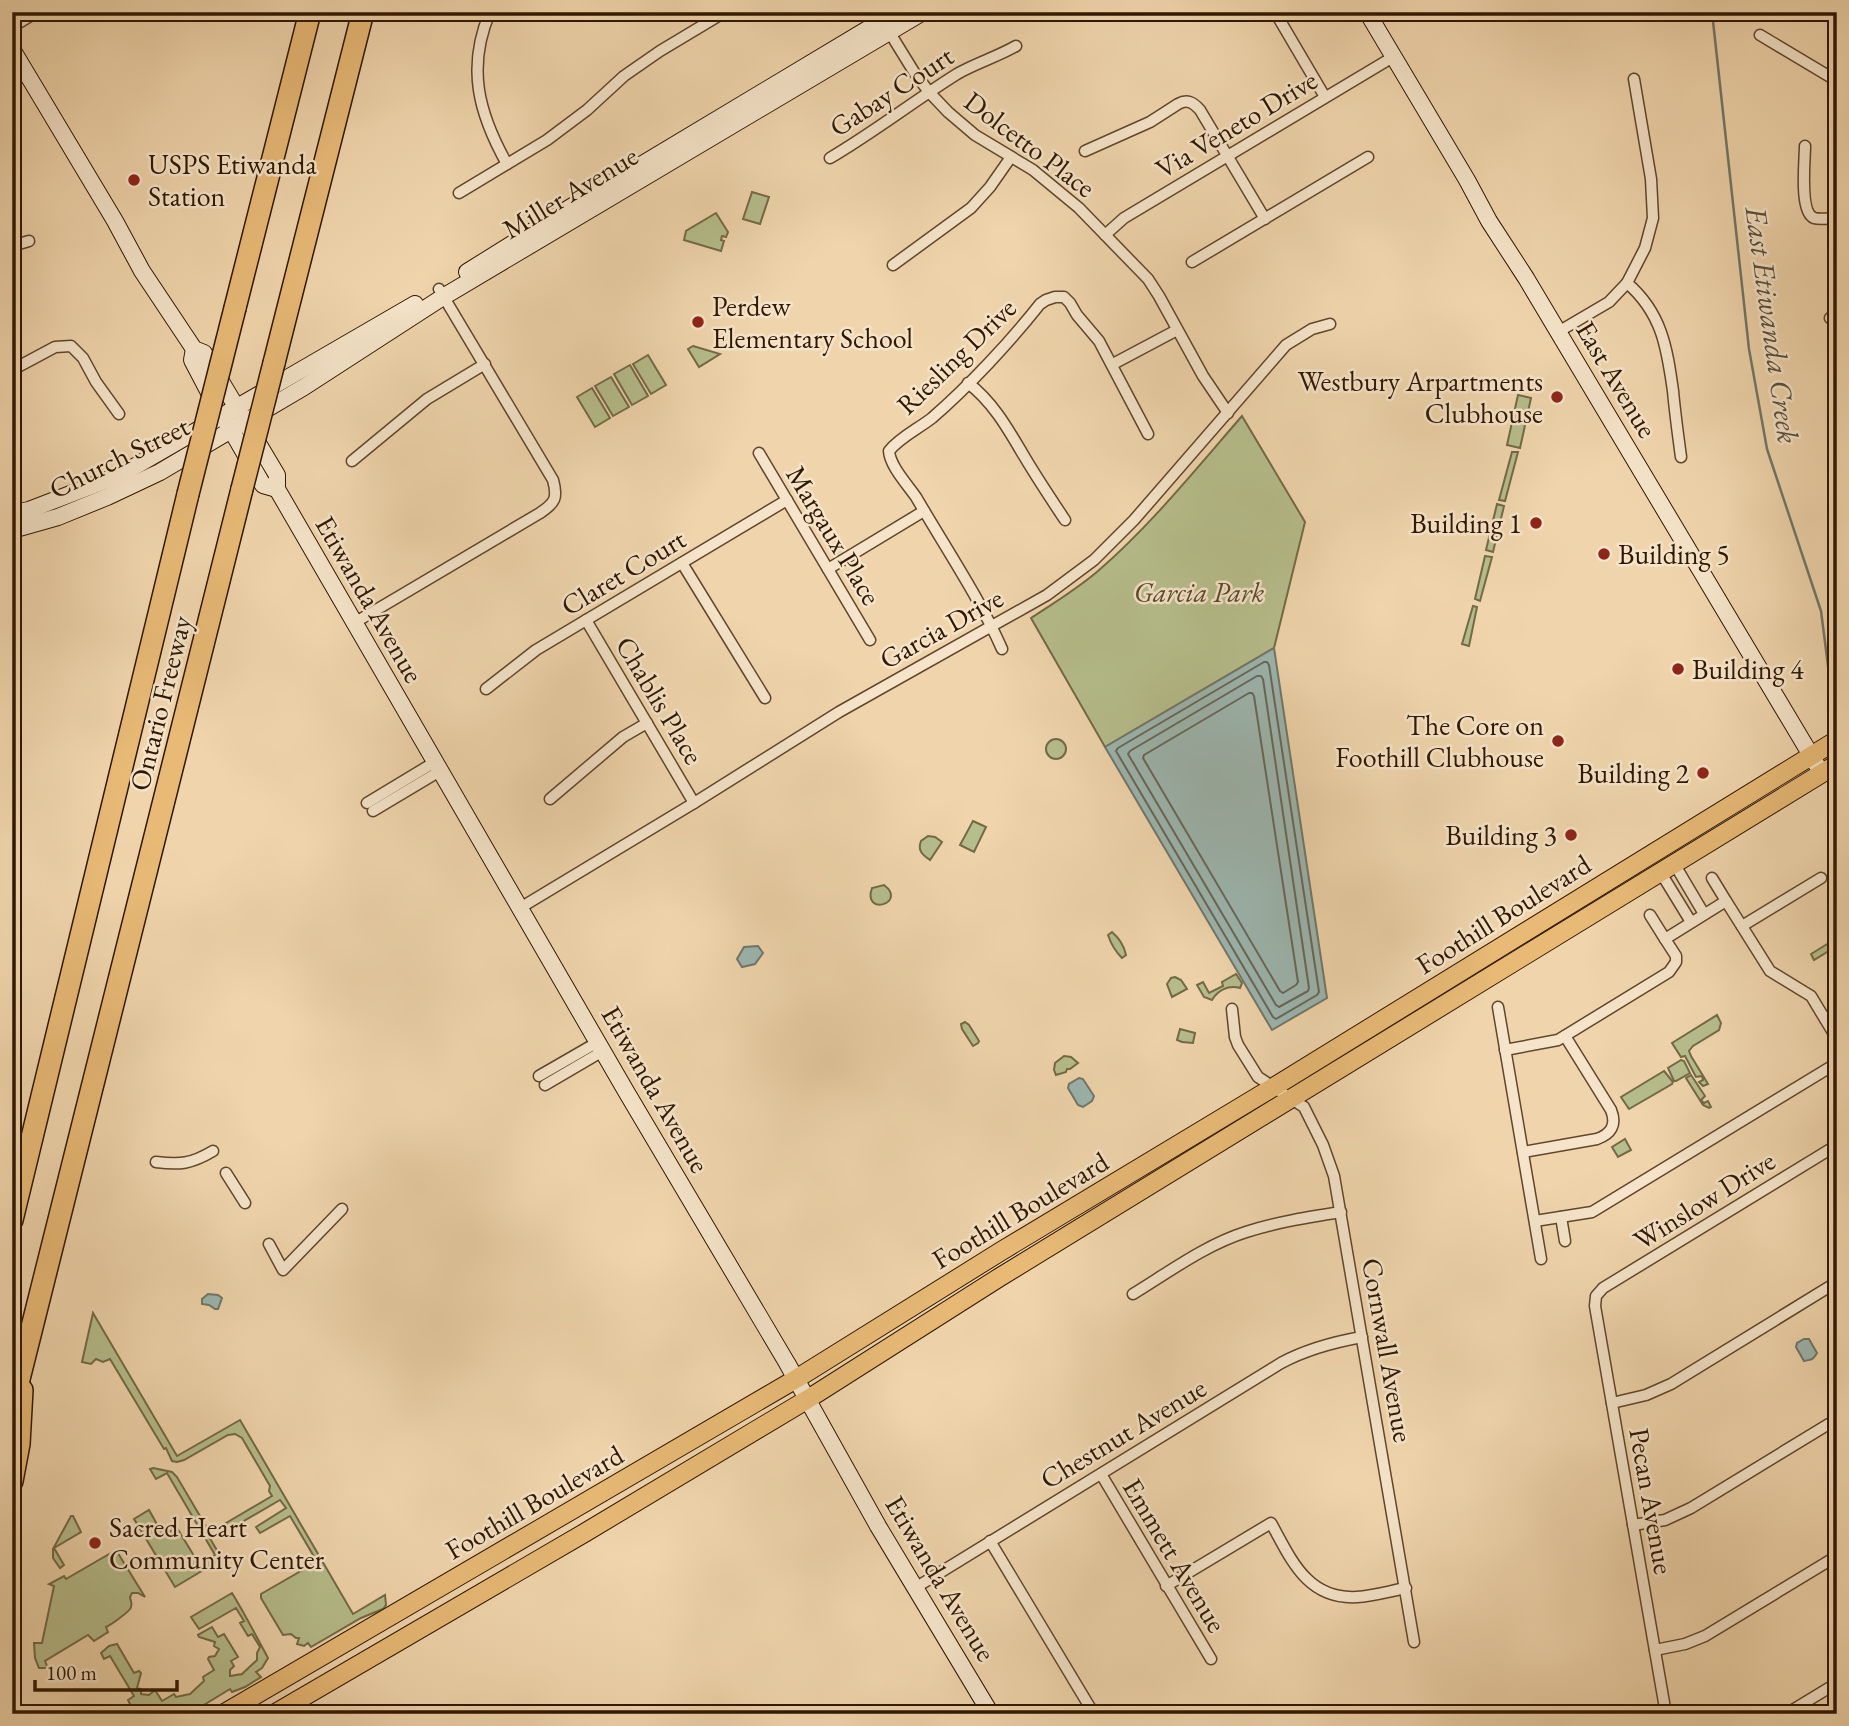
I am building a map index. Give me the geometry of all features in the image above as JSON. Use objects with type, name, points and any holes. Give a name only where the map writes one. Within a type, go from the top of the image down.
[{"type":"highway","name":"Ontario Freeway","points":[[12,1220],[188,494],[310,12]]},
{"type":"highway","name":"Ontario Freeway","points":[[12,1407],[363,12]]},
{"type":"highway","points":[[12,1481],[19,1444],[24,1363]]},
{"type":"main road","name":"Miller Avenue","points":[[234,418],[304,387],[441,293],[886,20],[923,12]]},
{"type":"main road","name":"East Avenue","points":[[1374,15],[1393,57],[1489,222],[1558,332],[1811,756],[1829,769]]},
{"type":"main road","name":"Etiwanda Avenue","points":[[12,49],[142,271],[194,349],[192,360],[277,475],[277,489],[354,624],[808,1399],[858,1492],[991,1714]]},
{"type":"main road","name":"Church Street","points":[[12,513],[29,510],[120,475],[234,418]]},
{"type":"main road","name":"Church Street","points":[[12,530],[58,517],[160,472],[234,418]]},
{"type":"main road","name":"Foothill Boulevard","points":[[223,1714],[796,1379],[1837,740]]},
{"type":"main road","name":"Foothill Boulevard","points":[[274,1714],[808,1399],[1000,1277],[1829,769]]},
{"type":"street","points":[[12,27],[37,12]]},
{"type":"street","points":[[490,12],[480,44],[478,82],[489,130],[508,164]]},
{"type":"street","points":[[459,193],[557,132],[587,110],[624,76],[725,12]]},
{"type":"street","points":[[1275,12],[1325,97]]},
{"type":"street","name":"Dolcetto Place","points":[[886,20],[914,72],[929,92],[962,124],[1033,170],[1079,208],[1148,279],[1203,376],[1228,412]]},
{"type":"street","points":[[1760,35],[1837,81]]},
{"type":"street","name":"Gabay Court","points":[[830,158],[966,69],[1016,46]]},
{"type":"street","name":"Via Veneto Drive","points":[[1105,235],[1124,218],[1393,57]]},
{"type":"street","points":[[1558,332],[1609,302],[1627,283],[1645,248],[1653,218],[1651,179],[1634,79]]},
{"type":"street","points":[[1084,151],[1140,127],[1178,103],[1192,102],[1200,110],[1265,219]]},
{"type":"street","points":[[1805,146],[1804,202],[1808,213],[1815,218],[1837,218]]},
{"type":"street","points":[[893,265],[971,208],[1011,157]]},
{"type":"street","points":[[1192,262],[1368,157]]},
{"type":"street","points":[[12,246],[29,241]]},
{"type":"street","points":[[1627,283],[1654,314],[1665,338],[1681,457]]},
{"type":"street","points":[[354,624],[540,513],[555,498],[553,480],[441,293]]},
{"type":"street","name":"Riesling Drive","points":[[924,511],[890,460],[889,451],[893,445],[930,419],[968,383],[1040,304],[1055,297],[1064,298],[1099,341],[1113,364]]},
{"type":"street","name":"Garcia Drive","points":[[520,908],[839,712],[1047,595],[1094,560],[1134,520],[1286,345],[1312,330],[1330,324]]},
{"type":"street","points":[[1148,433],[1113,364],[1177,330]]},
{"type":"street","points":[[12,370],[55,347],[71,346],[83,358],[119,414]]},
{"type":"street","points":[[352,461],[426,399],[485,364]]},
{"type":"street","points":[[968,383],[982,393],[1000,416],[1065,520]]},
{"type":"street","name":"Margaux Place","points":[[759,453],[870,640]]},
{"type":"street","name":"Claret Court","points":[[486,689],[536,650],[787,499]]},
{"type":"street","points":[[828,569],[924,511],[992,626],[1002,649]]},
{"type":"street","points":[[682,563],[765,698]]},
{"type":"street","name":"Chablis Place","points":[[586,620],[694,803]]},
{"type":"street","points":[[550,799],[623,737],[647,723]]},
{"type":"street","points":[[370,807],[438,767]]},
{"type":"street","points":[[1668,869],[1674,894],[1689,924]]},
{"type":"street","points":[[1668,869],[1704,914]]},
{"type":"street","points":[[1712,878],[1770,971],[1811,996],[1837,1039]]},
{"type":"street","points":[[1742,926],[1821,878]]},
{"type":"street","points":[[1665,939],[1726,901]]},
{"type":"street","points":[[1505,1050],[1558,1040],[1669,972],[1676,962],[1675,956],[1650,915]]},
{"type":"street","points":[[1498,1007],[1541,1259]]},
{"type":"street","points":[[1232,1009],[1238,1045],[1258,1077],[1272,1088]]},
{"type":"street","points":[[1825,1018],[1837,1011]]},
{"type":"street","points":[[1523,1152],[1597,1139],[1611,1131],[1614,1122],[1611,1110],[1565,1036]]},
{"type":"street","points":[[542,1080],[601,1046]]},
{"type":"street","points":[[1535,1221],[1592,1212],[1837,1063]]},
{"type":"street","name":"Cornwall Avenue","points":[[1272,1088],[1304,1107],[1319,1134],[1334,1176],[1414,1642]]},
{"type":"street","name":"Winslow Drive","points":[[1596,1296],[1603,1289],[1837,1145]]},
{"type":"street","points":[[156,1162],[177,1165],[189,1163],[213,1151]]},
{"type":"street","points":[[226,1173],[245,1203]]},
{"type":"street","points":[[269,1244],[283,1270],[342,1209]]},
{"type":"street","points":[[1133,1294],[1196,1255],[1245,1232],[1284,1221],[1341,1212]]},
{"type":"street","points":[[1561,1217],[1565,1241]]},
{"type":"street","points":[[1612,1403],[1646,1395],[1665,1387],[1837,1282]]},
{"type":"street","name":"Pecan Avenue","points":[[1596,1296],[1595,1306],[1666,1714]]},
{"type":"street","name":"Chestnut Avenue","points":[[915,1588],[1290,1358],[1335,1342],[1362,1337]]},
{"type":"street","points":[[1633,1525],[1665,1520],[1691,1508],[1837,1419]]},
{"type":"street","name":"Emmett Avenue","points":[[1101,1474],[1211,1659]]},
{"type":"street","points":[[1166,1586],[1270,1523],[1297,1567],[1308,1581],[1321,1590],[1339,1596],[1357,1597],[1406,1588]]},
{"type":"street","points":[[989,1541],[1094,1714]]},
{"type":"street","points":[[1654,1650],[1685,1644],[1705,1636],[1837,1556]]},
{"type":"street","points":[[1786,1714],[1837,1683]]},
{"type":"green space","points":[[752,192],[769,197],[760,224],[743,219]]},
{"type":"green space","points":[[716,213],[728,232],[726,237],[722,236],[721,240],[724,241],[721,251],[684,240],[686,231]]},
{"type":"green space","points":[[693,346],[720,354],[699,367],[688,349]]},
{"type":"green space","points":[[648,355],[666,385],[651,394],[633,364]]},
{"type":"green space","points":[[630,365],[648,396],[632,405],[614,374]]},
{"type":"green space","points":[[611,377],[629,407],[613,416],[595,386]]},
{"type":"green space","points":[[592,388],[610,418],[595,427],[577,397]]},
{"type":"green space","points":[[1518,395],[1531,398],[1520,448],[1507,445]]},
{"type":"green space","name":"Garcia Park","points":[[1242,416],[1305,522],[1274,648],[1105,747],[1031,618],[1082,584],[1118,553],[1173,496]]},
{"type":"green space","points":[[1512,452],[1518,452],[1505,501],[1499,500]]},
{"type":"green space","points":[[1497,504],[1504,506],[1493,552],[1486,550]]},
{"type":"green space","points":[[1485,556],[1492,557],[1480,601],[1475,599]]},
{"type":"green space","points":[[1473,606],[1477,607],[1469,646],[1462,644]]},
{"type":"green space","points":[[1056,739],[1063,742],[1066,749],[1063,756],[1056,759],[1049,756],[1046,749],[1049,742]]},
{"type":"green space","points":[[973,821],[986,827],[974,852],[960,845]]},
{"type":"green space","points":[[928,836],[942,842],[930,860],[920,850],[921,841]]},
{"type":"green space","points":[[884,885],[890,891],[891,897],[888,902],[878,905],[871,897],[872,888]]},
{"type":"green space","points":[[1112,932],[1124,948],[1126,955],[1122,958],[1109,938],[1108,935]]},
{"type":"green space","points":[[1837,938],[1837,946],[1814,960],[1811,954]]},
{"type":"green space","points":[[1236,974],[1242,983],[1240,988],[1224,989],[1212,1000],[1204,997],[1197,985],[1203,982],[1209,993],[1223,986],[1222,982]]},
{"type":"green space","points":[[1175,977],[1181,980],[1187,989],[1172,997],[1167,984]]},
{"type":"green space","points":[[1717,1015],[1721,1023],[1719,1030],[1689,1051],[1708,1084],[1703,1086],[1699,1082],[1703,1080],[1702,1076],[1696,1077],[1685,1056],[1681,1057],[1672,1043]]},
{"type":"green space","points":[[965,1022],[979,1041],[973,1046],[962,1029],[961,1024]]},
{"type":"green space","points":[[1180,1029],[1195,1033],[1193,1043],[1177,1040]]},
{"type":"green space","points":[[1064,1056],[1071,1057],[1078,1063],[1066,1072],[1056,1075],[1055,1063]]},
{"type":"green space","points":[[1681,1060],[1690,1073],[1674,1081],[1668,1068]]},
{"type":"green space","points":[[1664,1071],[1672,1084],[1629,1109],[1621,1097]]},
{"type":"green space","points":[[1691,1075],[1705,1096],[1701,1100],[1704,1103],[1708,1101],[1711,1107],[1703,1105],[1686,1078]]},
{"type":"green space","points":[[1625,1139],[1631,1150],[1618,1157],[1612,1147]]},
{"type":"green space","points":[[93,1313],[177,1456],[240,1420],[353,1614],[385,1595],[386,1605],[383,1609],[361,1618],[311,1647],[308,1643],[304,1646],[297,1644],[299,1638],[291,1634],[283,1635],[261,1594],[313,1564],[319,1565],[290,1516],[260,1533],[256,1527],[286,1508],[280,1500],[230,1529],[226,1523],[272,1496],[270,1486],[242,1438],[235,1434],[228,1435],[184,1460],[172,1461],[110,1359],[103,1362],[96,1359],[91,1364],[82,1362]]},
{"type":"green space","points":[[150,1469],[172,1472],[177,1477],[222,1559],[175,1587],[134,1519],[149,1510],[163,1535],[177,1528],[199,1564],[215,1555],[167,1473],[156,1479]]},
{"type":"green space","points":[[71,1516],[81,1532],[54,1548],[64,1565],[60,1568],[53,1558],[53,1549]]},
{"type":"green space","points":[[116,1550],[145,1597],[132,1593],[131,1608],[106,1627],[108,1632],[94,1641],[88,1635],[45,1661],[46,1668],[39,1668],[34,1643],[42,1643],[54,1586],[49,1584],[64,1576],[66,1579]]},
{"type":"green space","points":[[232,1593],[268,1658],[256,1672],[261,1677],[245,1687],[232,1692],[230,1689],[189,1714],[123,1714],[132,1708],[128,1700],[134,1696],[110,1656],[104,1659],[101,1653],[109,1646],[117,1644],[134,1673],[141,1673],[137,1688],[141,1689],[141,1694],[149,1695],[155,1690],[162,1701],[174,1694],[176,1697],[190,1694],[204,1681],[203,1677],[214,1670],[208,1659],[215,1656],[219,1649],[214,1646],[215,1642],[198,1635],[212,1627],[218,1637],[224,1634],[238,1657],[231,1661],[234,1666],[230,1670],[230,1676],[242,1674],[257,1660],[260,1647],[252,1634],[248,1636],[240,1623],[244,1621],[236,1608],[199,1629],[191,1617]]},
{"type":"water","points":[[1274,648],[1327,998],[1272,1030],[1105,747]]},
{"type":"water","points":[[758,946],[763,953],[755,964],[742,967],[737,959],[744,947]]},
{"type":"water","points":[[1079,1078],[1083,1079],[1094,1096],[1092,1101],[1083,1107],[1078,1105],[1068,1088],[1069,1084]]},
{"type":"water","points":[[208,1294],[222,1298],[218,1309],[202,1304],[202,1299]]},
{"type":"water","points":[[1809,1339],[1817,1353],[1812,1359],[1804,1361],[1796,1347],[1797,1343]]},
{"type":"waterway","name":"East Etiwanda Creek","points":[[1712,12],[1749,349],[1767,449],[1821,611],[1835,720]]},
{"type":"place","name":"USPS Etiwanda Station","points":[[134,180]]},
{"type":"place","name":"Perdew Elementary School","points":[[698,322]]},
{"type":"place","name":"Westbury Arpartments Clubhouse","points":[[1557,397]]},
{"type":"place","name":"Building 1","points":[[1536,523]]},
{"type":"place","name":"Building 5","points":[[1604,554]]},
{"type":"place","name":"Building 4","points":[[1678,669]]},
{"type":"place","name":"The Core on Foothill Clubhouse","points":[[1558,741]]},
{"type":"place","name":"Building 2","points":[[1703,773]]},
{"type":"place","name":"Building 3","points":[[1571,835]]},
{"type":"place","name":"Sacred Heart Community Center","points":[[95,1543]]}]
